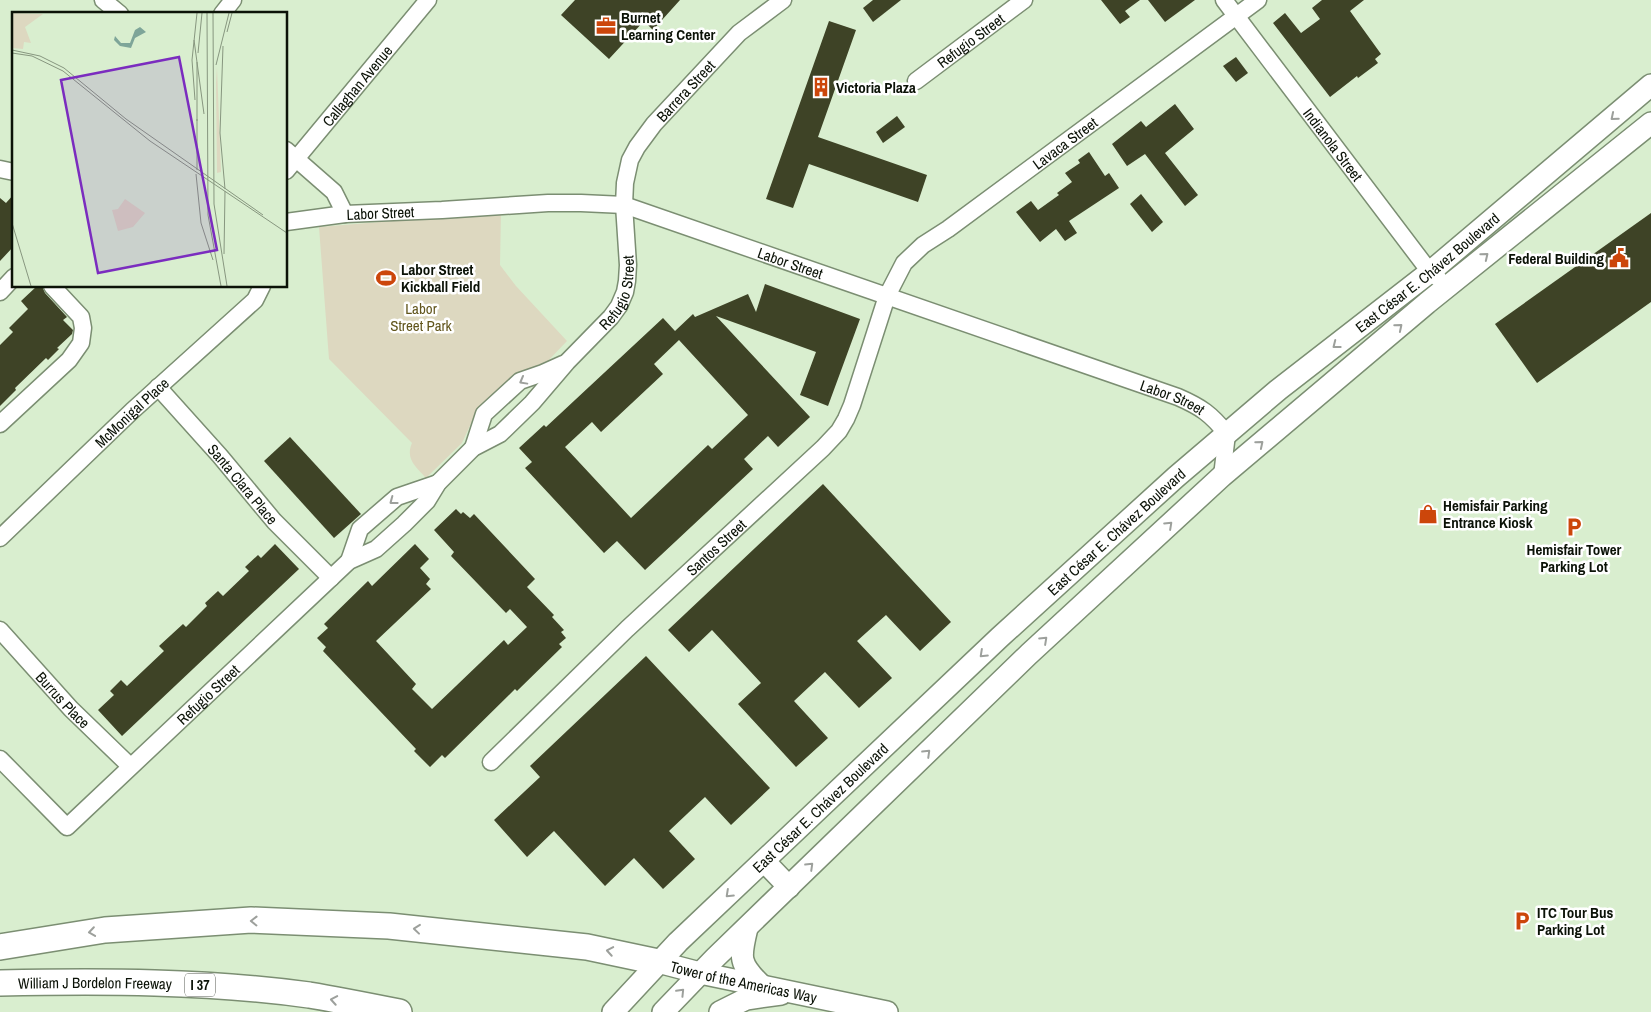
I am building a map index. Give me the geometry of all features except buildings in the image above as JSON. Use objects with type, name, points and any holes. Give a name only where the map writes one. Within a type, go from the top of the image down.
[{"type":"highway","points":[[0,947],[104,930],[251,920],[389,926],[587,947],[658,962]]},
{"type":"highway","name":"William J Bordelon Freeway","points":[[0,983],[148,982],[223,986],[309,995],[399,1012]]},
{"type":"main road","name":"East César E. Chávez Boulevard","points":[[613,1012],[658,962],[764,861],[1000,637],[1176,477],[1278,390],[1430,272],[1651,85]]},
{"type":"main road","name":"East César E. Chávez Boulevard","points":[[663,1012],[746,928],[1029,654],[1222,476],[1447,287],[1651,122]]},
{"type":"main road","points":[[764,861],[789,887]]},
{"type":"main road","points":[[746,928],[741,950],[742,962],[749,974],[761,985]]},
{"type":"main road","name":"Tower of the Americas Way","points":[[658,962],[700,973],[887,1012]]},
{"type":"main road","points":[[720,1012],[746,999],[796,992]]},
{"type":"street","points":[[103,0],[118,12]]},
{"type":"street","points":[[224,12],[234,0]]},
{"type":"street","name":"Callaghan Avenue","points":[[290,160],[428,0]]},
{"type":"street","name":"Barrera Street","points":[[624,205],[628,170],[636,147],[644,136],[739,33],[784,0]]},
{"type":"street","name":"Refugio Street","points":[[916,81],[1024,0]]},
{"type":"street","name":"Indianola Street","points":[[1224,0],[1430,272],[1447,287]]},
{"type":"street","name":"Lavaca Street","points":[[887,296],[904,263],[923,245],[948,229],[1258,0]]},
{"type":"street","points":[[290,160],[334,192],[345,214]]},
{"type":"street","name":"Labor Street","points":[[288,222],[345,214],[548,203],[624,205],[1178,397],[1200,406],[1227,434]]},
{"type":"street","name":"Refugio Street","points":[[0,758],[67,826],[349,561],[376,550],[404,524],[426,501],[438,483],[473,448],[500,434],[532,404],[567,362],[611,317],[619,306],[625,292],[628,265],[624,205]]},
{"type":"street","points":[[0,292],[12,279]]},
{"type":"street","points":[[0,424],[69,360],[81,343],[83,328],[81,317],[54,288]]},
{"type":"street","name":"McMonigal Place","points":[[0,538],[158,387],[256,300],[261,288]]},
{"type":"street","name":"Santos Street","points":[[492,762],[627,629],[823,448],[839,431],[852,406],[887,296]]},
{"type":"street","name":"Refugio Street","points":[[473,448],[484,414],[520,381],[567,362]]},
{"type":"street","name":"Santa Clara Place","points":[[158,387],[220,456],[274,521],[331,578]]},
{"type":"street","points":[[1222,476],[1227,434]]},
{"type":"street","name":"Refugio Street","points":[[349,561],[360,529],[397,497],[438,483]]},
{"type":"street","name":"Burrus Place","points":[[0,630],[71,709],[130,766]]},
{"type":"green space","name":"Labor Street Park","points":[[501,212],[500,265],[516,286],[567,341],[545,364],[505,387],[473,419],[462,443],[426,478],[415,466],[411,458],[410,449],[412,443],[329,359],[319,227]]},
{"type":"place","name":"Burnet Learning Center","points":[[606,26]]},
{"type":"place","name":"Victoria Plaza","points":[[821,87]]},
{"type":"place","name":"Federal Building","points":[[1619,258]]},
{"type":"place","name":"Labor Street Kickball Field","points":[[386,278]]},
{"type":"place","name":"Hemisfair Parking Entrance Kiosk","points":[[1428,514]]},
{"type":"place","name":"Hemisfair Tower Parking Lot","points":[[1574,527]]},
{"type":"place","name":"ITC Tour Bus Parking Lot","points":[[1522,921]]}]
